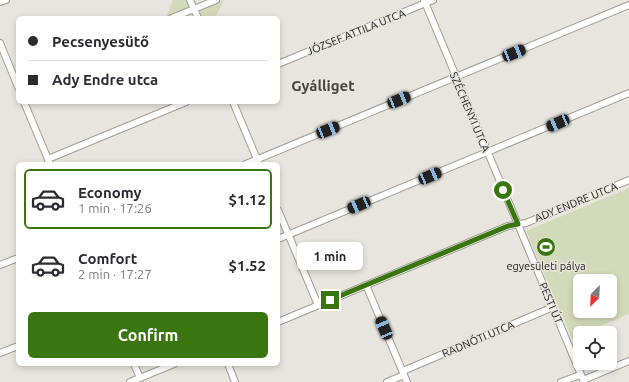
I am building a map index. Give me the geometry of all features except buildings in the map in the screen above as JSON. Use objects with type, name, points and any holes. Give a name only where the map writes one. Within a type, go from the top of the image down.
[{"type":"street","points":[[0,2],[6,0]]},
{"type":"street","points":[[190,0],[197,16]]},
{"type":"street","points":[[177,16],[216,0]]},
{"type":"street","name":"JÓZSEF ATTILA UTCA","points":[[280,63],[425,2],[433,0]]},
{"type":"street","name":"SZÉCHENYI UTCA","points":[[425,2],[518,224]]},
{"type":"street","points":[[234,104],[258,162],[629,5]]},
{"type":"street","points":[[0,43],[16,82]]},
{"type":"street","points":[[280,238],[629,93]]},
{"type":"street","points":[[25,104],[49,162],[181,104]]},
{"type":"street","name":"ADY ENDRE UTCA","points":[[280,321],[508,226],[526,223],[629,180]]},
{"type":"street","points":[[280,215],[318,305]]},
{"type":"street","name":"PESTI ÚT","points":[[518,224],[582,379]]},
{"type":"street","points":[[0,265],[16,259]]},
{"type":"street","points":[[366,285],[407,382]]},
{"type":"street","name":"RADNÓTI UTCA","points":[[387,382],[404,373],[553,307]]},
{"type":"street","points":[[0,353],[16,347]]},
{"type":"street","points":[[561,382],[582,379],[629,361]]},
{"type":"street","points":[[135,366],[140,378]]},
{"type":"street","points":[[130,382],[169,366]]},
{"type":"street","points":[[229,366],[235,382]]},
{"type":"green space","points":[[173,0],[188,0],[190,6],[189,9],[171,16],[167,16]]},
{"type":"green space","points":[[224,0],[216,16],[200,16],[200,10]]},
{"type":"green space","points":[[629,188],[629,314],[600,326],[573,326],[572,338],[526,231]]},
{"type":"place","name":"egyesületi pálya","points":[[546,247]]},
{"type":"district","name":"Gyálliget","points":[[323,86]]},
{"type":"route","points":[[330,300],[508,226],[518,224],[503,190]]}]
